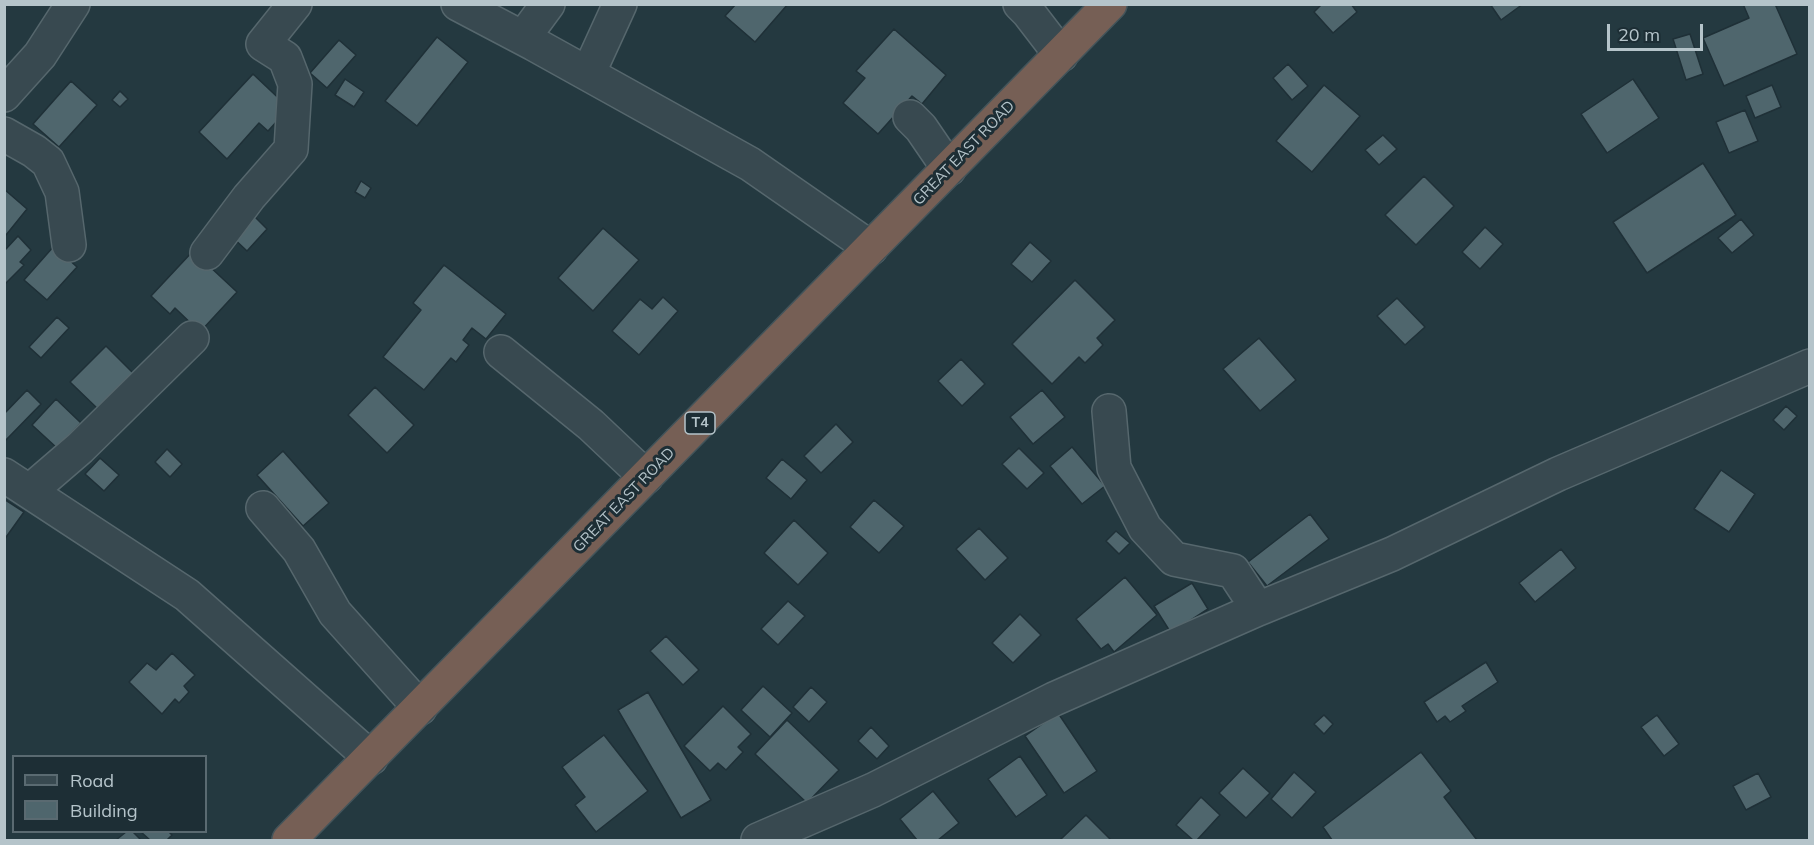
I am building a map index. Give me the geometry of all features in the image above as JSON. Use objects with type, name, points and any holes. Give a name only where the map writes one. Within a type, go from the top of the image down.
[{"type":"highway","name":"GREAT EAST ROAD","points":[[289,840],[1110,4]]},
{"type":"street","points":[[4,95],[40,55],[73,4]]},
{"type":"street","points":[[207,253],[249,197],[291,149],[295,84],[285,58],[263,44],[294,4]]},
{"type":"street","points":[[458,4],[750,164],[871,248]]},
{"type":"street","points":[[523,38],[548,4]]},
{"type":"street","points":[[588,74],[620,4]]},
{"type":"street","points":[[1020,4],[1061,55]]},
{"type":"street","points":[[910,117],[921,128],[949,169]]},
{"type":"street","points":[[4,134],[48,162],[62,192],[69,246]]},
{"type":"street","points":[[192,338],[80,448],[17,483],[187,595],[371,758]]},
{"type":"street","points":[[501,352],[591,425],[646,477]]},
{"type":"street","points":[[758,840],[873,790],[1054,699],[1258,609],[1392,554],[1558,474],[1809,366]]},
{"type":"street","points":[[1109,411],[1114,468],[1145,528],[1174,559],[1233,571],[1258,609]]},
{"type":"street","points":[[263,508],[298,550],[335,614],[420,708]]},
{"type":"building","points":[[736,4],[788,4],[755,42],[725,16]]},
{"type":"building","points":[[1322,4],[1351,4],[1357,12],[1333,33],[1314,12]]},
{"type":"building","points":[[1490,4],[1523,4],[1501,20]]},
{"type":"building","points":[[1743,4],[1775,4],[1797,54],[1724,86],[1703,38],[1749,18]]},
{"type":"building","points":[[894,29],[946,75],[922,104],[912,96],[878,134],[843,103],[865,78],[856,71]]},
{"type":"building","points":[[1690,34],[1703,74],[1686,80],[1673,39]]},
{"type":"building","points":[[437,37],[468,62],[417,126],[385,101]]},
{"type":"building","points":[[339,40],[356,55],[327,88],[310,73]]},
{"type":"building","points":[[1288,64],[1308,86],[1292,100],[1273,78]]},
{"type":"building","points":[[253,74],[289,108],[268,131],[259,123],[227,159],[199,132]]},
{"type":"building","points":[[345,79],[364,92],[354,107],[335,95]]},
{"type":"building","points":[[1633,79],[1659,118],[1607,153],[1581,114]]},
{"type":"building","points":[[71,81],[97,105],[59,147],[33,124]]},
{"type":"building","points":[[1324,85],[1360,116],[1312,172],[1276,141]]},
{"type":"building","points":[[1772,85],[1781,107],[1755,118],[1746,96]]},
{"type":"building","points":[[120,91],[128,99],[120,107],[112,100]]},
{"type":"building","points":[[1745,110],[1758,141],[1729,153],[1716,122]]},
{"type":"building","points":[[1383,135],[1397,149],[1379,165],[1365,150]]},
{"type":"building","points":[[1703,163],[1736,215],[1647,273],[1613,222]]},
{"type":"building","points":[[1424,176],[1454,206],[1416,245],[1385,215]]},
{"type":"building","points":[[361,181],[371,188],[365,198],[355,192]]},
{"type":"building","points":[[4,189],[27,209],[6,235],[4,234]]},
{"type":"building","points":[[251,213],[267,229],[247,251],[230,235]]},
{"type":"building","points":[[1741,219],[1754,235],[1732,253],[1718,238]]},
{"type":"building","points":[[1485,227],[1503,244],[1480,269],[1462,252]]},
{"type":"building","points":[[603,228],[639,260],[593,311],[558,278]]},
{"type":"building","points":[[18,236],[31,250],[20,262],[24,265],[4,285],[4,247],[6,249]]},
{"type":"building","points":[[1030,242],[1051,261],[1032,282],[1011,264]]},
{"type":"building","points":[[54,246],[77,267],[47,300],[24,280]]},
{"type":"building","points":[[193,251],[237,292],[200,332],[175,308],[170,314],[151,296]]},
{"type":"building","points":[[444,265],[506,314],[486,339],[472,328],[463,340],[469,345],[456,362],[451,358],[424,390],[383,357],[421,310],[413,303]]},
{"type":"building","points":[[1075,280],[1115,320],[1097,338],[1103,345],[1085,363],[1079,357],[1052,384],[1012,344]]},
{"type":"building","points":[[663,297],[678,311],[639,355],[612,331],[640,299],[652,309]]},
{"type":"building","points":[[1397,298],[1425,327],[1405,345],[1377,316]]},
{"type":"building","points":[[57,317],[69,328],[41,358],[29,347]]},
{"type":"building","points":[[1259,338],[1296,380],[1260,411],[1223,369]]},
{"type":"building","points":[[106,346],[134,374],[99,410],[70,382]]},
{"type":"building","points":[[961,359],[985,384],[962,406],[938,381]]},
{"type":"building","points":[[375,387],[414,425],[387,453],[348,415]]},
{"type":"building","points":[[27,390],[41,404],[4,442],[4,414]]},
{"type":"building","points":[[1042,390],[1065,417],[1033,444],[1010,417]]},
{"type":"building","points":[[56,399],[81,423],[57,448],[32,425]]},
{"type":"building","points":[[1786,406],[1797,416],[1784,430],[1773,420]]},
{"type":"building","points":[[836,424],[853,442],[821,473],[804,456]]},
{"type":"building","points":[[1072,447],[1105,486],[1082,504],[1050,466]]},
{"type":"building","points":[[1019,448],[1044,473],[1027,489],[1002,464]]},
{"type":"building","points":[[167,449],[182,464],[170,477],[155,462]]},
{"type":"building","points":[[283,451],[329,503],[303,526],[257,475]]},
{"type":"building","points":[[100,458],[119,475],[104,491],[85,474]]},
{"type":"building","points":[[782,459],[807,480],[791,499],[766,478]]},
{"type":"building","points":[[1721,470],[1755,494],[1729,532],[1694,509]]},
{"type":"building","points":[[4,499],[24,512],[4,540]]},
{"type":"building","points":[[874,500],[904,526],[879,553],[850,527]]},
{"type":"building","points":[[1310,514],[1329,539],[1267,586],[1248,562]]},
{"type":"building","points":[[794,520],[828,553],[798,585],[764,553]]},
{"type":"building","points":[[979,528],[1008,558],[985,580],[956,549]]},
{"type":"building","points":[[1116,531],[1130,543],[1119,554],[1106,541]]},
{"type":"building","points":[[1561,549],[1576,568],[1535,602],[1519,583]]},
{"type":"building","points":[[1125,577],[1157,615],[1114,652],[1108,644],[1101,649],[1076,619]]},
{"type":"building","points":[[1192,583],[1208,609],[1171,633],[1154,606]]},
{"type":"building","points":[[788,601],[805,616],[778,645],[761,629]]},
{"type":"building","points":[[1020,614],[1041,635],[1013,663],[992,643]]},
{"type":"building","points":[[666,636],[699,670],[683,685],[650,651]]},
{"type":"building","points":[[172,653],[195,675],[184,686],[189,692],[179,703],[175,699],[162,714],[129,682],[147,663],[156,670]]},
{"type":"building","points":[[1486,662],[1498,682],[1462,706],[1466,711],[1450,722],[1445,716],[1437,722],[1424,702]]},
{"type":"building","points":[[763,686],[792,713],[770,737],[741,710]]},
{"type":"building","points":[[811,687],[827,702],[809,722],[793,707]]},
{"type":"building","points":[[648,692],[711,800],[681,818],[618,710]]},
{"type":"building","points":[[723,706],[751,734],[738,747],[743,752],[726,770],[718,763],[710,771],[684,746]]},
{"type":"building","points":[[1058,713],[1097,771],[1064,793],[1025,736]]},
{"type":"building","points":[[1324,715],[1333,724],[1324,734],[1314,724]]},
{"type":"building","points":[[1657,715],[1679,744],[1664,756],[1641,727]]},
{"type":"building","points":[[787,720],[839,770],[807,803],[755,754]]},
{"type":"building","points":[[871,727],[889,746],[877,759],[858,741]]},
{"type":"building","points":[[604,735],[648,791],[596,832],[575,805],[585,797],[562,767]]},
{"type":"building","points":[[1421,752],[1451,791],[1444,797],[1477,840],[1332,840],[1323,827]]},
{"type":"building","points":[[1020,756],[1047,795],[1016,817],[988,779]]},
{"type":"building","points":[[1243,768],[1270,793],[1246,818],[1219,793]]},
{"type":"building","points":[[1294,772],[1316,792],[1292,818],[1271,799]]},
{"type":"building","points":[[1758,773],[1771,797],[1746,810],[1733,786]]},
{"type":"building","points":[[933,791],[959,823],[938,840],[917,840],[900,819]]},
{"type":"building","points":[[1201,797],[1220,815],[1197,840],[1193,840],[1176,825]]},
{"type":"building","points":[[1086,815],[1111,840],[1060,840]]},
{"type":"building","points":[[125,833],[134,833],[141,840],[116,840]]},
{"type":"building","points":[[142,833],[170,833],[172,835],[167,840],[150,840]]}]
